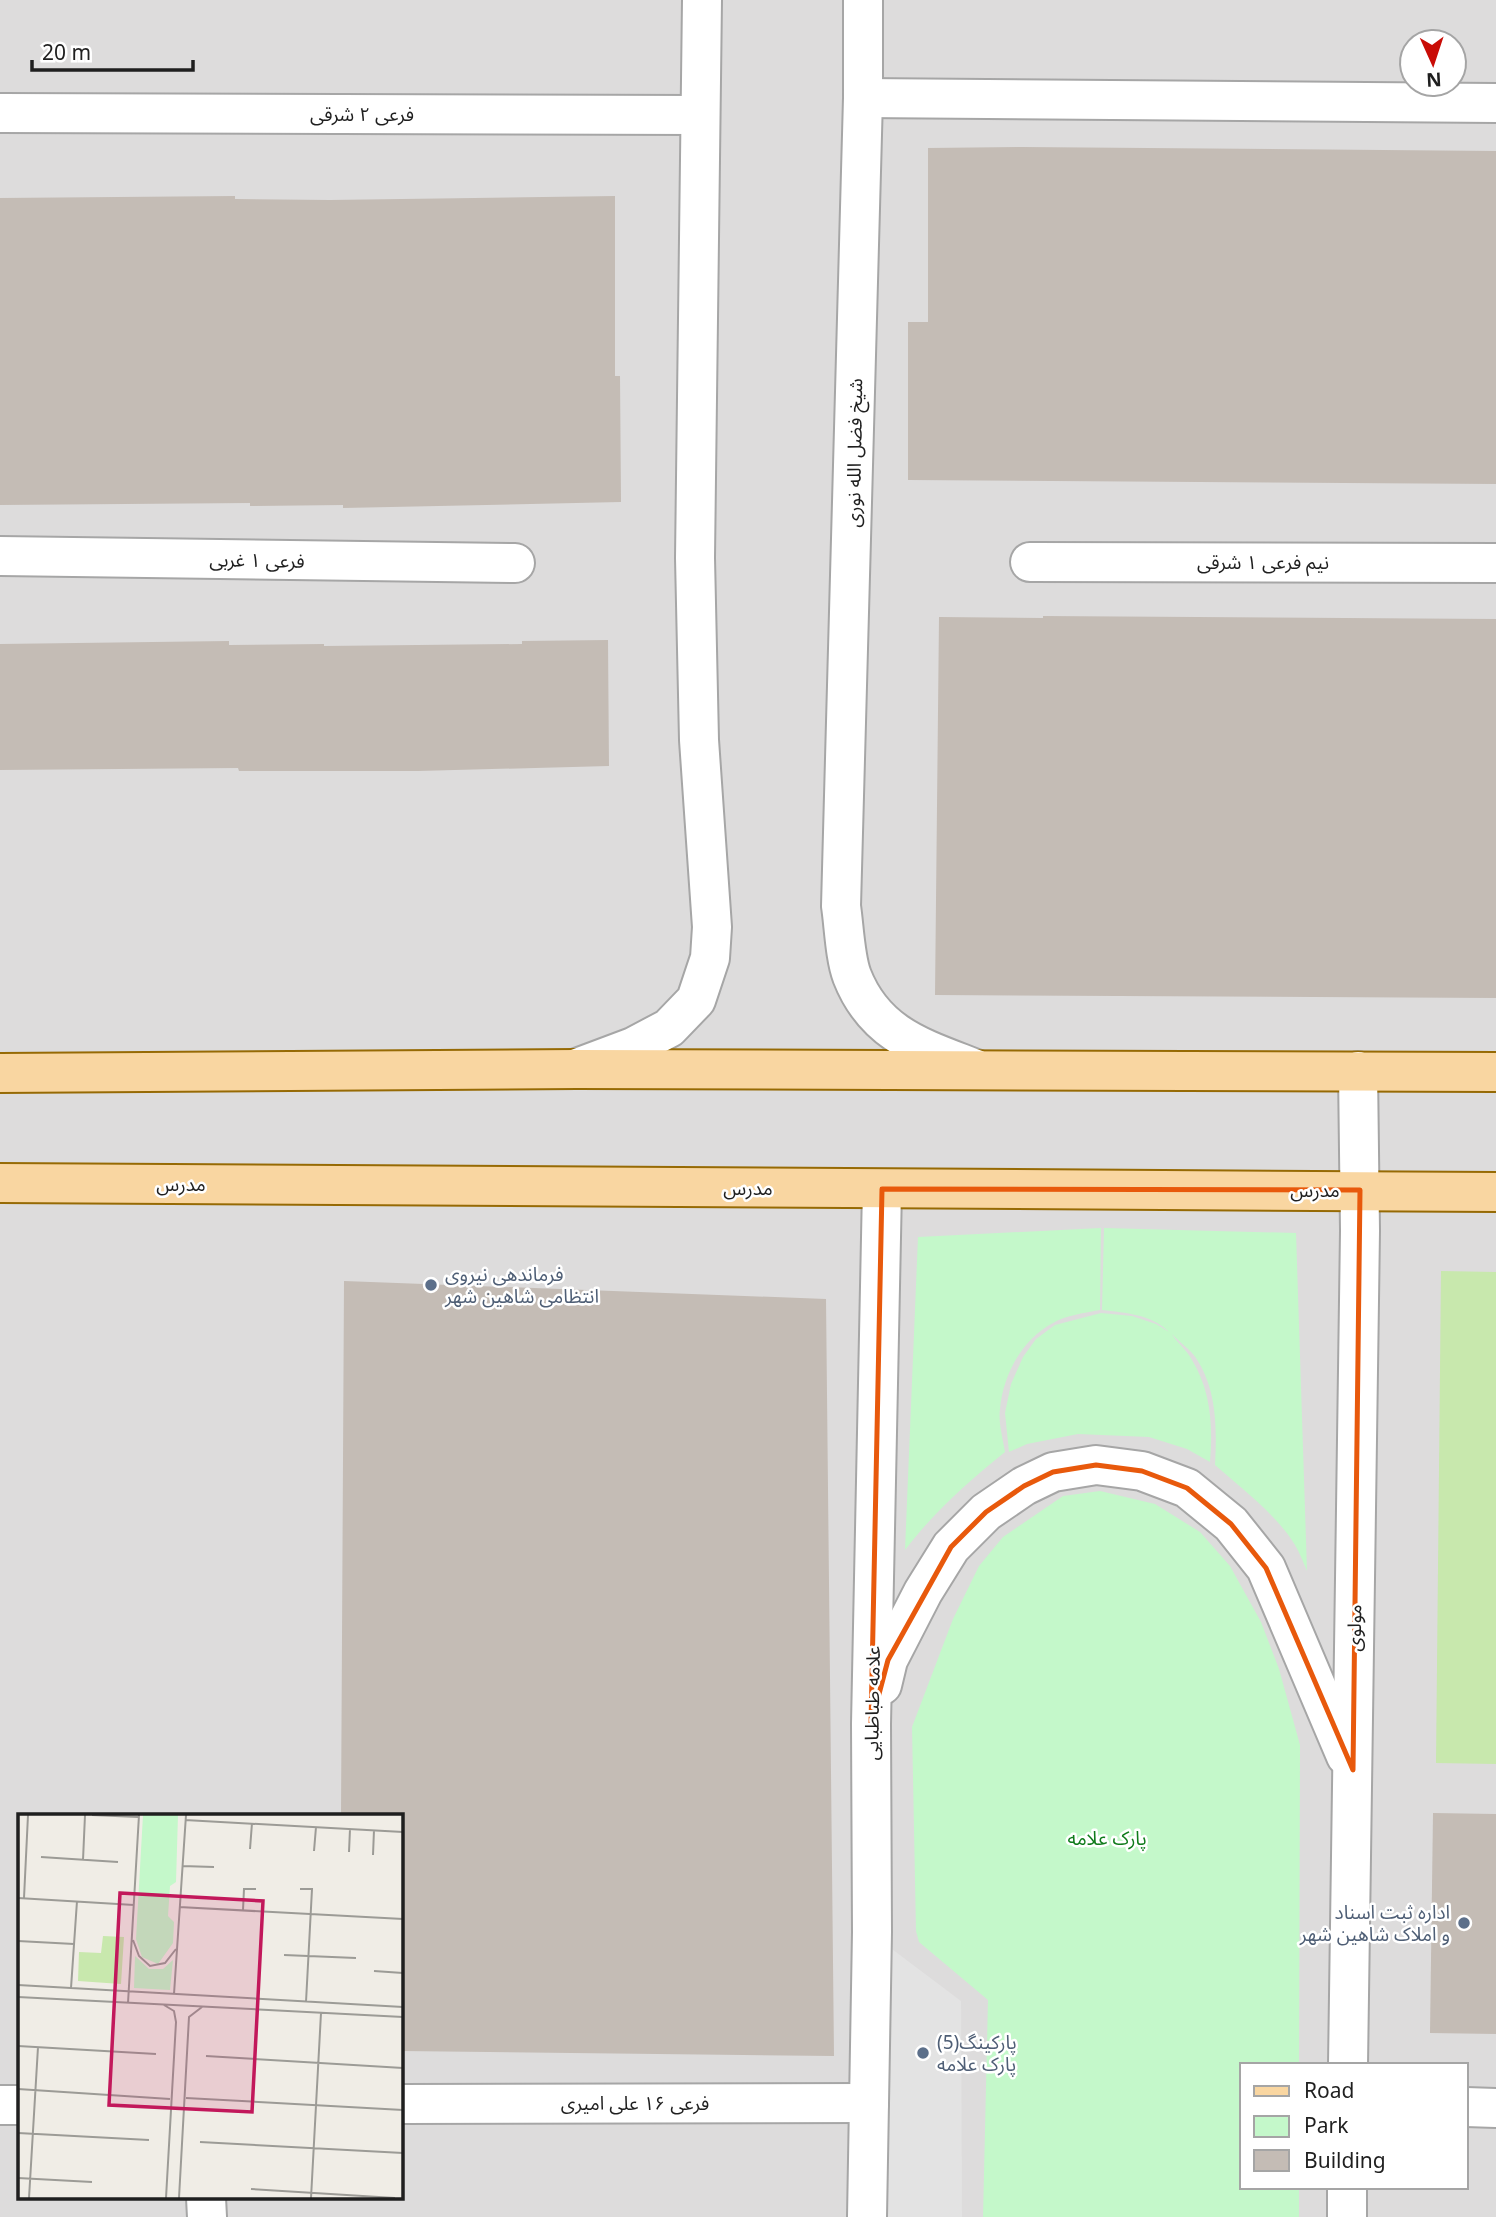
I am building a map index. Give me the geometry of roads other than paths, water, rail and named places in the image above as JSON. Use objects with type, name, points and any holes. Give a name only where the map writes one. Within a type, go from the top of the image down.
[{"type":"main road","points":[[0,1073],[576,1069],[1496,1072]]},
{"type":"main road","name":"مدرس","points":[[0,1183],[1496,1192]]},
{"type":"street","points":[[576,1069],[633,1047],[669,1028],[696,1000],[710,958],[712,927],[699,740],[695,558],[702,0]]},
{"type":"street","name":"شیخ فضل الله نوری","points":[[863,0],[863,97],[841,906],[852,975],[873,1013],[896,1035],[931,1052],[978,1069]]},
{"type":"street","points":[[863,97],[1496,103]]},
{"type":"street","name":"فرعی ۲ شرقی","points":[[12,113],[700,115]]},
{"type":"street","name":"فرعی ۱ غربی","points":[[0,556],[514,563]]},
{"type":"street","name":"نیم فرعی ۱ شرقی","points":[[1030,562],[1496,563]]},
{"type":"street","name":"مولوی","points":[[1348,2063],[1360,1191],[1358,1071]]},
{"type":"street","name":"علامه طباطبایی","points":[[867,2217],[871,1724],[882,1189]]},
{"type":"street","points":[[871,1724],[888,1660],[923,1592],[951,1547],[986,1511],[1024,1486],[1053,1472],[1096,1465],[1142,1471],[1187,1488],[1231,1524],[1266,1568],[1353,1770]]},
{"type":"street","name":"فرعی ۱۶ علی امیری","points":[[402,2104],[869,2103]]},
{"type":"street","points":[[0,2105],[18,2105]]},
{"type":"street","points":[[1468,2107],[1496,2108]]},
{"type":"street","points":[[1347,2189],[1347,2217]]},
{"type":"place","name":"فرماندهی نیروی انتظامی شاهین شهر","points":[[431,1285]]},
{"type":"place","name":"اداره ثبت اسناد و املاک شاهین شهر","points":[[1464,1923]]},
{"type":"place","name":"پارکینگ(5) پارک علامه","points":[[923,2053]]},
{"type":"park label","name":"پارک علامه","points":[[1107,1838]]}]
